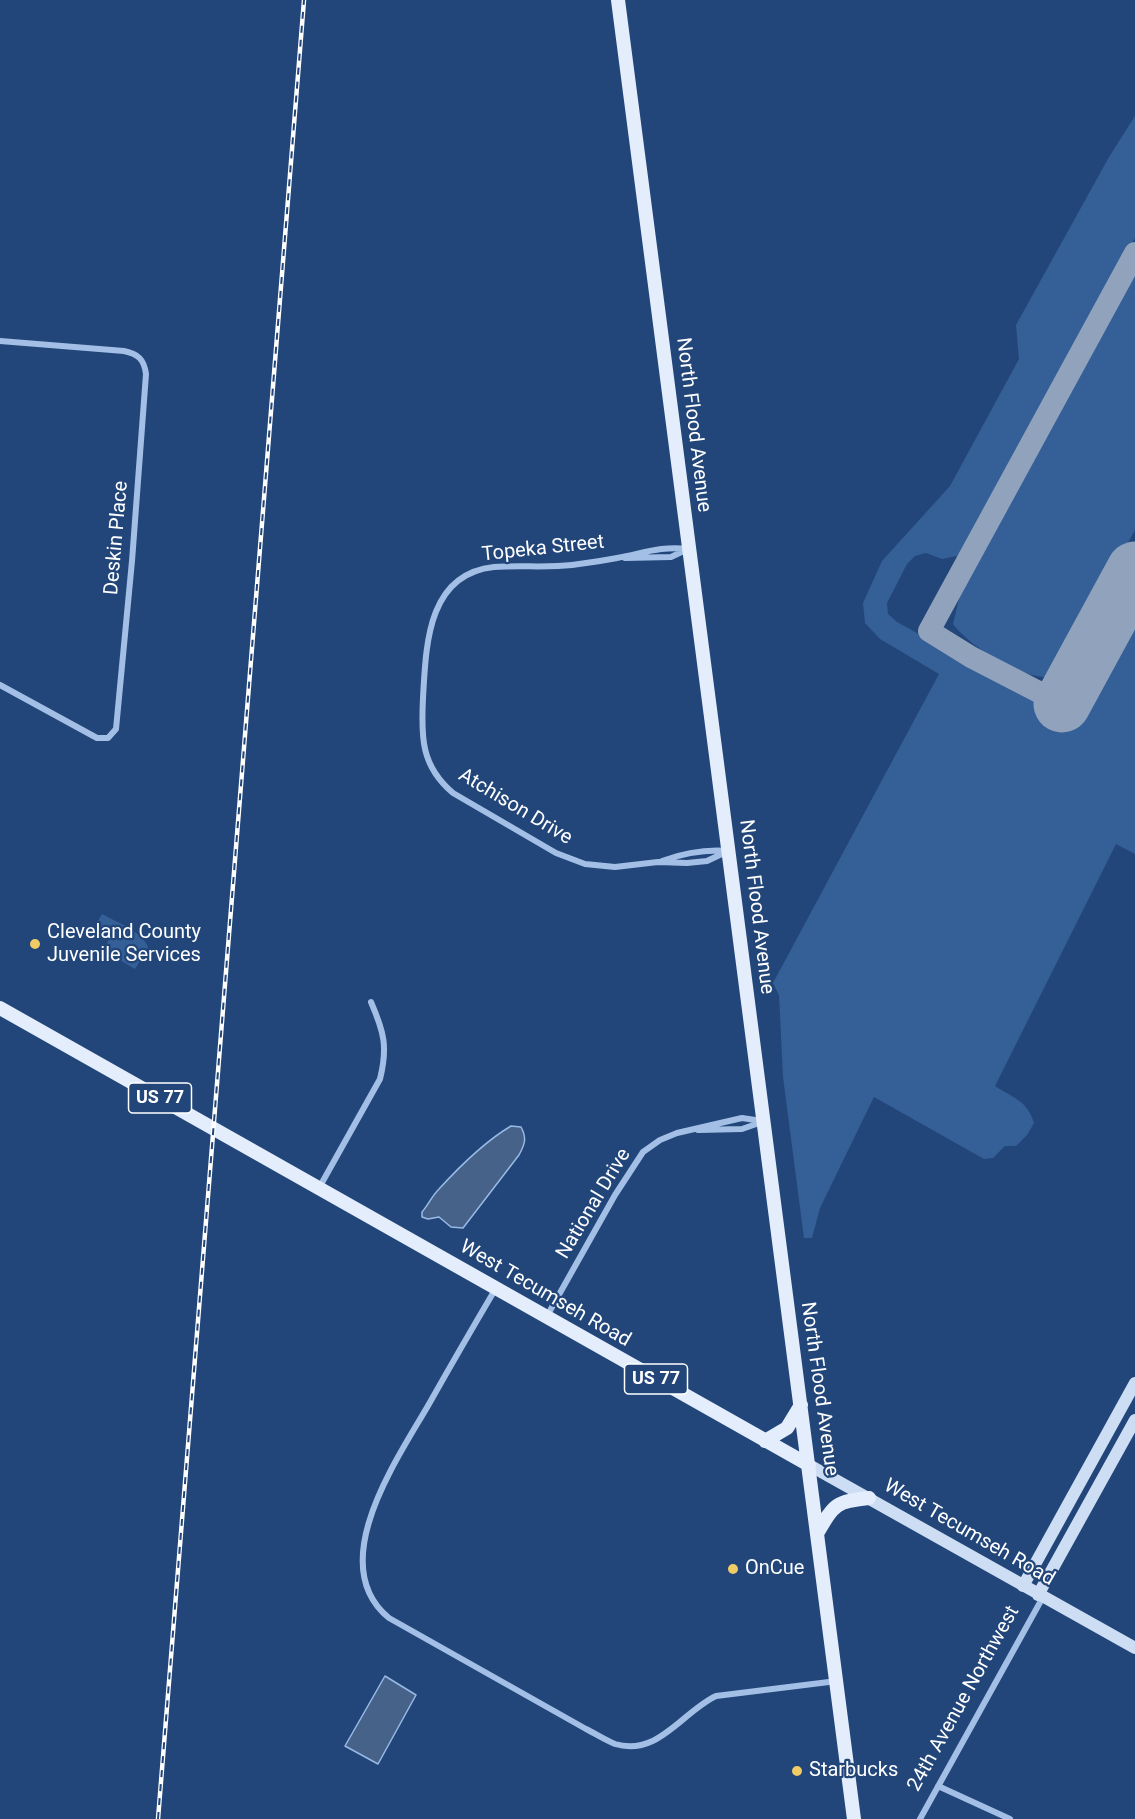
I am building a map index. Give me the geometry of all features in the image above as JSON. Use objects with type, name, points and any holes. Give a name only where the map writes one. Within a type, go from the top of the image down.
[{"type":"main road","name":"North Flood Avenue","points":[[618,0],[854,1819]]},
{"type":"main road","name":"West Tecumseh Road","points":[[0,1008],[1135,1648]]},
{"type":"main road","name":"24th Avenue Northwest","points":[[1023,1586],[1135,1383]]},
{"type":"main road","points":[[765,1441],[787,1428],[801,1405]]},
{"type":"main road","name":"24th Avenue Northwest","points":[[1041,1596],[1135,1420]]},
{"type":"main road","points":[[818,1532],[828,1514],[837,1505],[869,1498]]},
{"type":"street","name":"Deskin Place","points":[[0,340],[124,351],[140,357],[146,374],[116,729],[108,738],[97,738],[0,685]]},
{"type":"street","name":"Topeka Street","points":[[426,665],[429,630],[437,607],[448,590],[476,572],[495,567],[557,567],[618,558],[669,547],[689,549]]},
{"type":"street","name":"Topeka Street","points":[[618,558],[671,557],[689,549]]},
{"type":"street","name":"Atchison Drive","points":[[426,665],[422,713],[423,743],[428,762],[447,788],[466,802],[575,861],[596,866],[615,867],[658,862],[707,861],[729,851]]},
{"type":"street","name":"Atchison Drive","points":[[658,862],[686,853],[710,850],[729,851]]},
{"type":"street","points":[[319,1188],[380,1079],[385,1059],[384,1037],[371,1002]]},
{"type":"street","name":"National Drive","points":[[547,1317],[638,1158],[649,1146],[689,1130],[742,1118],[764,1121]]},
{"type":"street","name":"National Drive","points":[[689,1130],[742,1129],[764,1121]]},
{"type":"street","points":[[496,1288],[375,1501],[365,1541],[363,1572],[369,1594],[375,1605],[389,1618],[586,1729],[613,1743],[622,1745],[637,1747],[658,1740],[699,1706],[716,1696],[837,1682]]},
{"type":"street","name":"24th Avenue Northwest","points":[[920,1819],[1041,1596]]},
{"type":"street","points":[[939,1786],[1010,1819]]},
{"type":"shaded area","points":[[1135,116],[1135,238],[961,555],[942,559],[926,553],[915,556],[907,564],[887,603],[888,614],[897,622],[1075,720],[1135,612],[1135,854],[1116,844],[995,1086],[1019,1100],[1031,1115],[1034,1123],[1027,1135],[1016,1146],[1005,1146],[993,1158],[984,1159],[874,1097],[820,1208],[812,1238],[804,1238],[783,1077],[779,995],[773,983],[939,674],[880,639],[865,623],[863,603],[882,561],[950,486],[1019,359],[1016,325],[1109,157]]},
{"type":"shaded area","points":[[1135,266],[1135,530],[1055,677],[1029,674],[985,652],[953,624],[960,595],[987,539]]},
{"type":"shaded area","points":[[102,914],[145,941],[148,947],[135,969],[103,950],[110,938],[94,928]]},
{"type":"shaded area","points":[[511,1126],[521,1127],[523,1131],[524,1141],[521,1151],[463,1228],[451,1227],[439,1217],[428,1219],[422,1217],[422,1212],[434,1195],[455,1172],[482,1147]]},
{"type":"shaded area","points":[[385,1676],[416,1695],[378,1764],[345,1746]]},
{"type":"taxiway","points":[[1062,704],[971,657],[929,631],[1135,253]]},
{"type":"runway","points":[[1062,704],[1135,570]]},
{"type":"railway","points":[[158,1819],[304,0]]},
{"type":"place","name":"Cleveland County Juvenile Services","points":[[35,944]]},
{"type":"place","name":"OnCue","points":[[733,1569]]},
{"type":"place","name":"Starbucks","points":[[797,1771]]}]
